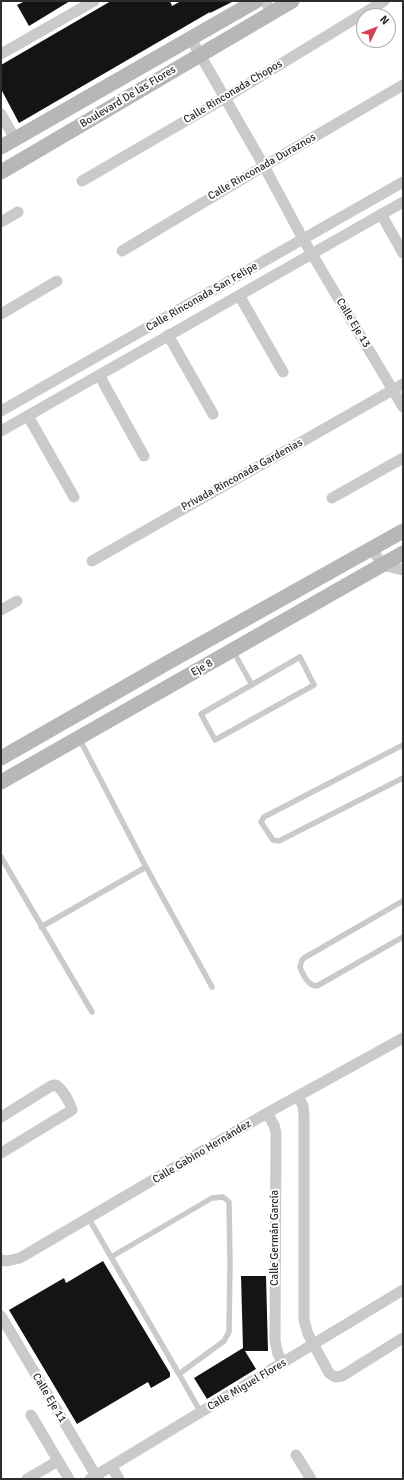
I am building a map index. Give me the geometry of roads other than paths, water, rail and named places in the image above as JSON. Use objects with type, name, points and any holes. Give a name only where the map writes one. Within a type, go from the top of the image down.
[{"type":"main road","points":[[255,22],[268,7],[292,1]]},
{"type":"main road","name":"Boulevard De las Flores","points":[[1,147],[191,39],[248,3]]},
{"type":"main road","name":"Boulevard De las Flores","points":[[1,172],[255,22]]},
{"type":"main road","name":"Eje 8","points":[[1,758],[403,531]]},
{"type":"main road","name":"Eje 8","points":[[1,782],[403,553]]},
{"type":"street","points":[[1,54],[94,1]]},
{"type":"street","name":"Calle Rinconada Chopos","points":[[82,181],[225,98],[384,1]]},
{"type":"street","points":[[248,3],[255,22]]},
{"type":"street","name":"Calle Eje 13","points":[[191,39],[264,166],[303,239],[403,407]]},
{"type":"street","name":"Calle Rinconada Duraznos","points":[[122,250],[403,85]]},
{"type":"street","points":[[1,114],[15,139]]},
{"type":"street","name":"Calle Rinconada San Felipe","points":[[1,412],[403,182]]},
{"type":"street","name":"Calle Rinconada San Felipe","points":[[1,431],[403,202]]},
{"type":"street","points":[[1,222],[18,212]]},
{"type":"street","points":[[381,214],[403,253]]},
{"type":"street","points":[[1,314],[57,281]]},
{"type":"street","points":[[239,295],[283,372]]},
{"type":"street","points":[[168,336],[213,414]]},
{"type":"street","points":[[99,375],[144,456]]},
{"type":"street","name":"Privada Rinconada Gardenias","points":[[92,560],[403,384]]},
{"type":"street","points":[[28,416],[74,497]]},
{"type":"street","points":[[332,498],[403,458]]},
{"type":"street","points":[[372,548],[382,565],[403,570]]},
{"type":"street","points":[[1,610],[17,601]]},
{"type":"street","name":"Calle Gabino Hernández","points":[[1,1260],[7,1261],[20,1258],[89,1219],[267,1113],[403,1038]]},
{"type":"street","points":[[1,1117],[51,1086],[56,1085],[71,1105],[72,1110],[1,1153]]},
{"type":"street","points":[[298,1096],[303,1106],[304,1115],[304,1320],[308,1334],[329,1373],[338,1377],[403,1338]]},
{"type":"street","name":"Calle Germán García","points":[[267,1113],[274,1125],[276,1133],[275,1341],[278,1354],[283,1363]]},
{"type":"street","name":"Calle Miguel Flores","points":[[94,1478],[403,1290]]},
{"type":"street","name":"Calle Eje 11","points":[[1,1316],[94,1478]]},
{"type":"street","points":[[31,1415],[69,1479]]},
{"type":"street","points":[[296,1455],[311,1479]]},
{"type":"street","points":[[27,1479],[58,1461]]},
{"type":"street","points":[[112,1466],[119,1479]]},
{"type":"lane","points":[[232,650],[252,685]]},
{"type":"lane","points":[[300,657],[314,685],[215,740],[201,714],[252,685],[300,657]]},
{"type":"lane","points":[[79,738],[146,867],[212,987]]},
{"type":"lane","points":[[403,745],[264,817],[261,822],[273,840],[279,841],[403,778]]},
{"type":"lane","points":[[1,857],[92,1012]]},
{"type":"lane","points":[[41,927],[146,867]]},
{"type":"lane","points":[[403,901],[304,958],[300,967],[308,982],[313,986],[317,986],[403,937]]},
{"type":"lane","points":[[111,1257],[212,1198],[223,1197],[229,1202],[230,1264],[228,1332],[224,1341],[179,1374]]},
{"type":"lane","points":[[89,1219],[201,1413]]}]
